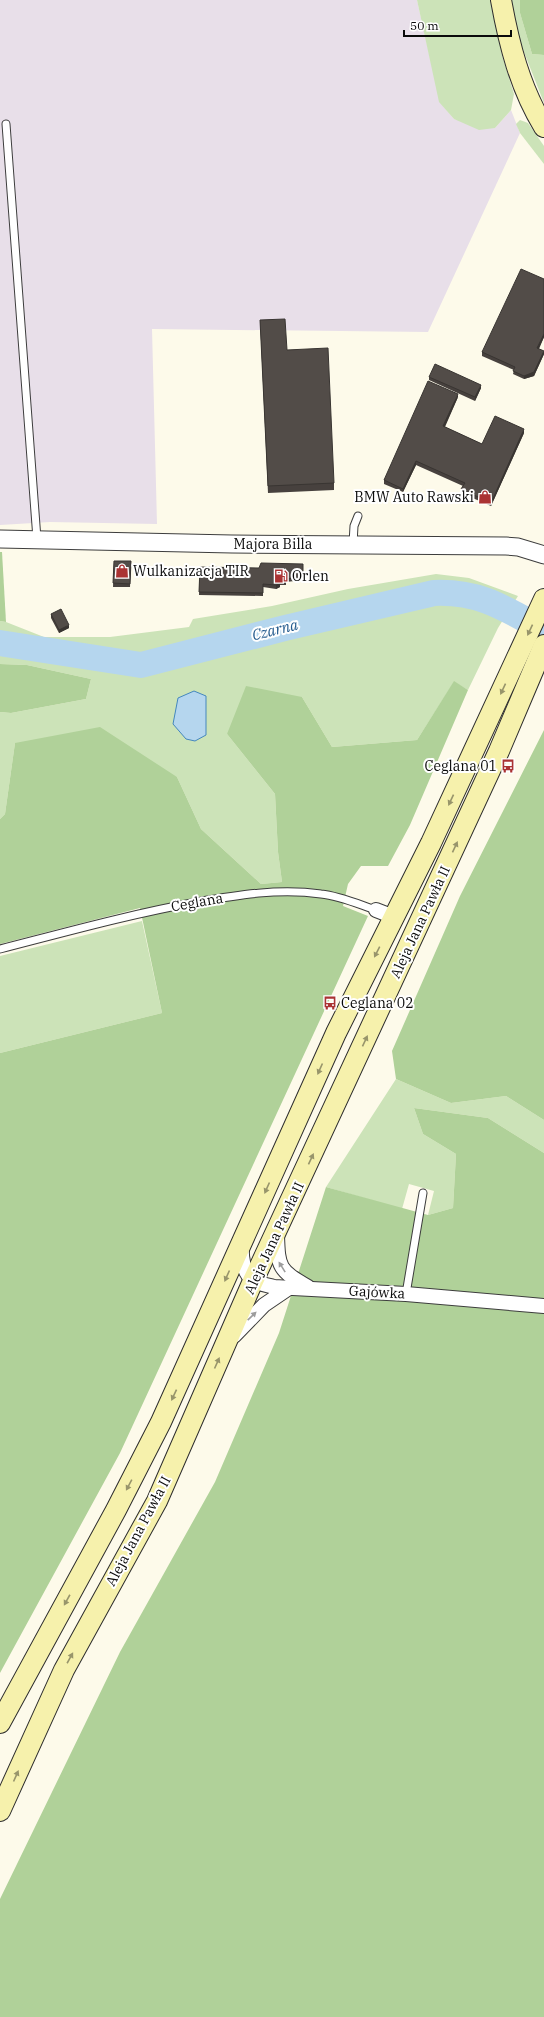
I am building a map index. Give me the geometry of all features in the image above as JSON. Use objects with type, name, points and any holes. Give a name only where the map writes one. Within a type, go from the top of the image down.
[{"type":"main road","points":[[501,0],[507,34],[516,65],[544,127]]},
{"type":"main road","points":[[534,652],[542,603]]},
{"type":"main road","name":"Aleja Jana Pawła II","points":[[0,1723],[147,1451],[179,1384],[336,1033],[431,843],[534,652]]},
{"type":"main road","name":"Aleja Jana Pawła II","points":[[0,1811],[64,1670],[157,1501],[253,1281],[492,765],[534,652]]},
{"type":"street","name":"Majora Billa","points":[[0,539],[232,544],[506,546],[518,547],[544,555]]},
{"type":"street","name":"Ceglana","points":[[376,910],[394,917]]},
{"type":"street","points":[[277,1232],[279,1264],[284,1272],[310,1288]]},
{"type":"street","points":[[243,1241],[243,1262],[253,1281]]},
{"type":"street","name":"Gajówka","points":[[253,1281],[274,1287],[406,1294],[544,1306]]},
{"type":"street","points":[[226,1344],[264,1305],[289,1288]]},
{"type":"lane","points":[[6,124],[37,539]]},
{"type":"lane","points":[[353,544],[354,526],[358,516]]},
{"type":"lane","name":"Ceglana","points":[[0,949],[160,909],[259,893],[286,891],[320,894],[345,899],[376,910]]},
{"type":"lane","points":[[406,1294],[423,1193]]},
{"type":"shaded area","points":[[0,0],[417,0],[440,102],[454,119],[495,128],[511,110],[520,133],[428,332],[152,329],[157,524],[50,522],[0,525]]},
{"type":"green space","points":[[417,0],[490,0],[502,55],[514,94],[511,110],[495,128],[479,130],[454,119],[439,102]]},
{"type":"green space","points":[[511,0],[520,0],[520,13],[532,54],[544,55],[544,103],[520,42]]},
{"type":"green space","points":[[520,0],[544,0],[544,55],[532,54],[520,13]]},
{"type":"green space","points":[[520,120],[528,123],[544,146],[544,164],[520,133],[516,124]]},
{"type":"green space","points":[[0,552],[2,552],[6,622],[0,621]]},
{"type":"green space","points":[[436,574],[469,578],[518,596],[498,628],[468,690],[454,682],[417,740],[332,747],[302,697],[227,734],[275,794],[278,852],[282,882],[261,884],[201,829],[177,777],[15,743],[5,814],[0,819],[0,712],[11,713],[86,699],[91,679],[27,665],[0,664],[0,621],[44,637],[110,637],[189,627],[193,619],[272,606],[348,589]]},
{"type":"green space","points":[[0,664],[27,665],[91,679],[86,699],[11,713],[0,712]]},
{"type":"green space","points":[[454,681],[468,690],[410,825],[388,866],[361,866],[348,884],[343,906],[368,916],[120,1453],[0,1673],[0,1053],[162,1013],[140,908],[0,944],[0,819],[5,814],[15,743],[100,727],[177,777],[201,829],[261,884],[282,882],[278,852],[275,794],[227,734],[246,686],[302,697],[332,747],[417,740]]},
{"type":"green space","points":[[544,730],[544,1120],[506,1096],[451,1103],[396,1079],[392,1051],[460,896]]},
{"type":"green space","points":[[142,921],[162,1013],[0,1053],[0,956]]},
{"type":"green space","points":[[396,1079],[451,1103],[506,1096],[544,1120],[544,1153],[488,1118],[414,1108],[423,1134],[456,1154],[453,1208],[428,1215],[434,1191],[409,1184],[402,1209],[326,1187]]},
{"type":"green space","points":[[414,1108],[488,1118],[544,1153],[544,2017],[0,2017],[0,1899],[120,1652],[215,1482],[279,1333],[326,1187],[428,1215],[453,1208],[456,1154],[423,1134]]},
{"type":"water","points":[[194,691],[206,696],[206,735],[195,741],[186,739],[173,724],[178,698]]},
{"type":"building","points":[[521,269],[544,279],[544,334],[537,348],[544,351],[534,372],[524,376],[513,371],[515,367],[482,352]]},
{"type":"building","points":[[285,319],[287,350],[328,348],[334,483],[268,486],[260,320]]},
{"type":"building","points":[[435,364],[481,385],[475,397],[429,377]]},
{"type":"building","points":[[428,381],[458,394],[443,426],[482,444],[495,416],[524,429],[491,503],[461,489],[465,483],[416,461],[403,489],[384,480]]},
{"type":"building","points":[[114,561],[131,561],[130,584],[113,583]]},
{"type":"building","points":[[261,563],[303,564],[303,577],[286,579],[286,581],[280,581],[280,584],[276,585],[263,584],[263,593],[199,592],[200,567],[259,568]]},
{"type":"building","points":[[61,609],[69,625],[59,630],[51,614]]},
{"type":"waterway","name":"Czarna","points":[[0,643],[141,665],[285,628],[434,593],[450,593],[479,598],[505,609],[544,630]]},
{"type":"place","name":"BMW Auto Rawski","points":[[485,497]]},
{"type":"place","name":"Wulkanizacja TIR","points":[[122,571]]},
{"type":"place","name":"Orlen","points":[[281,576]]},
{"type":"place","name":"Ceglana 01","points":[[508,766]]},
{"type":"place","name":"Ceglana 02","points":[[330,1003]]}]
